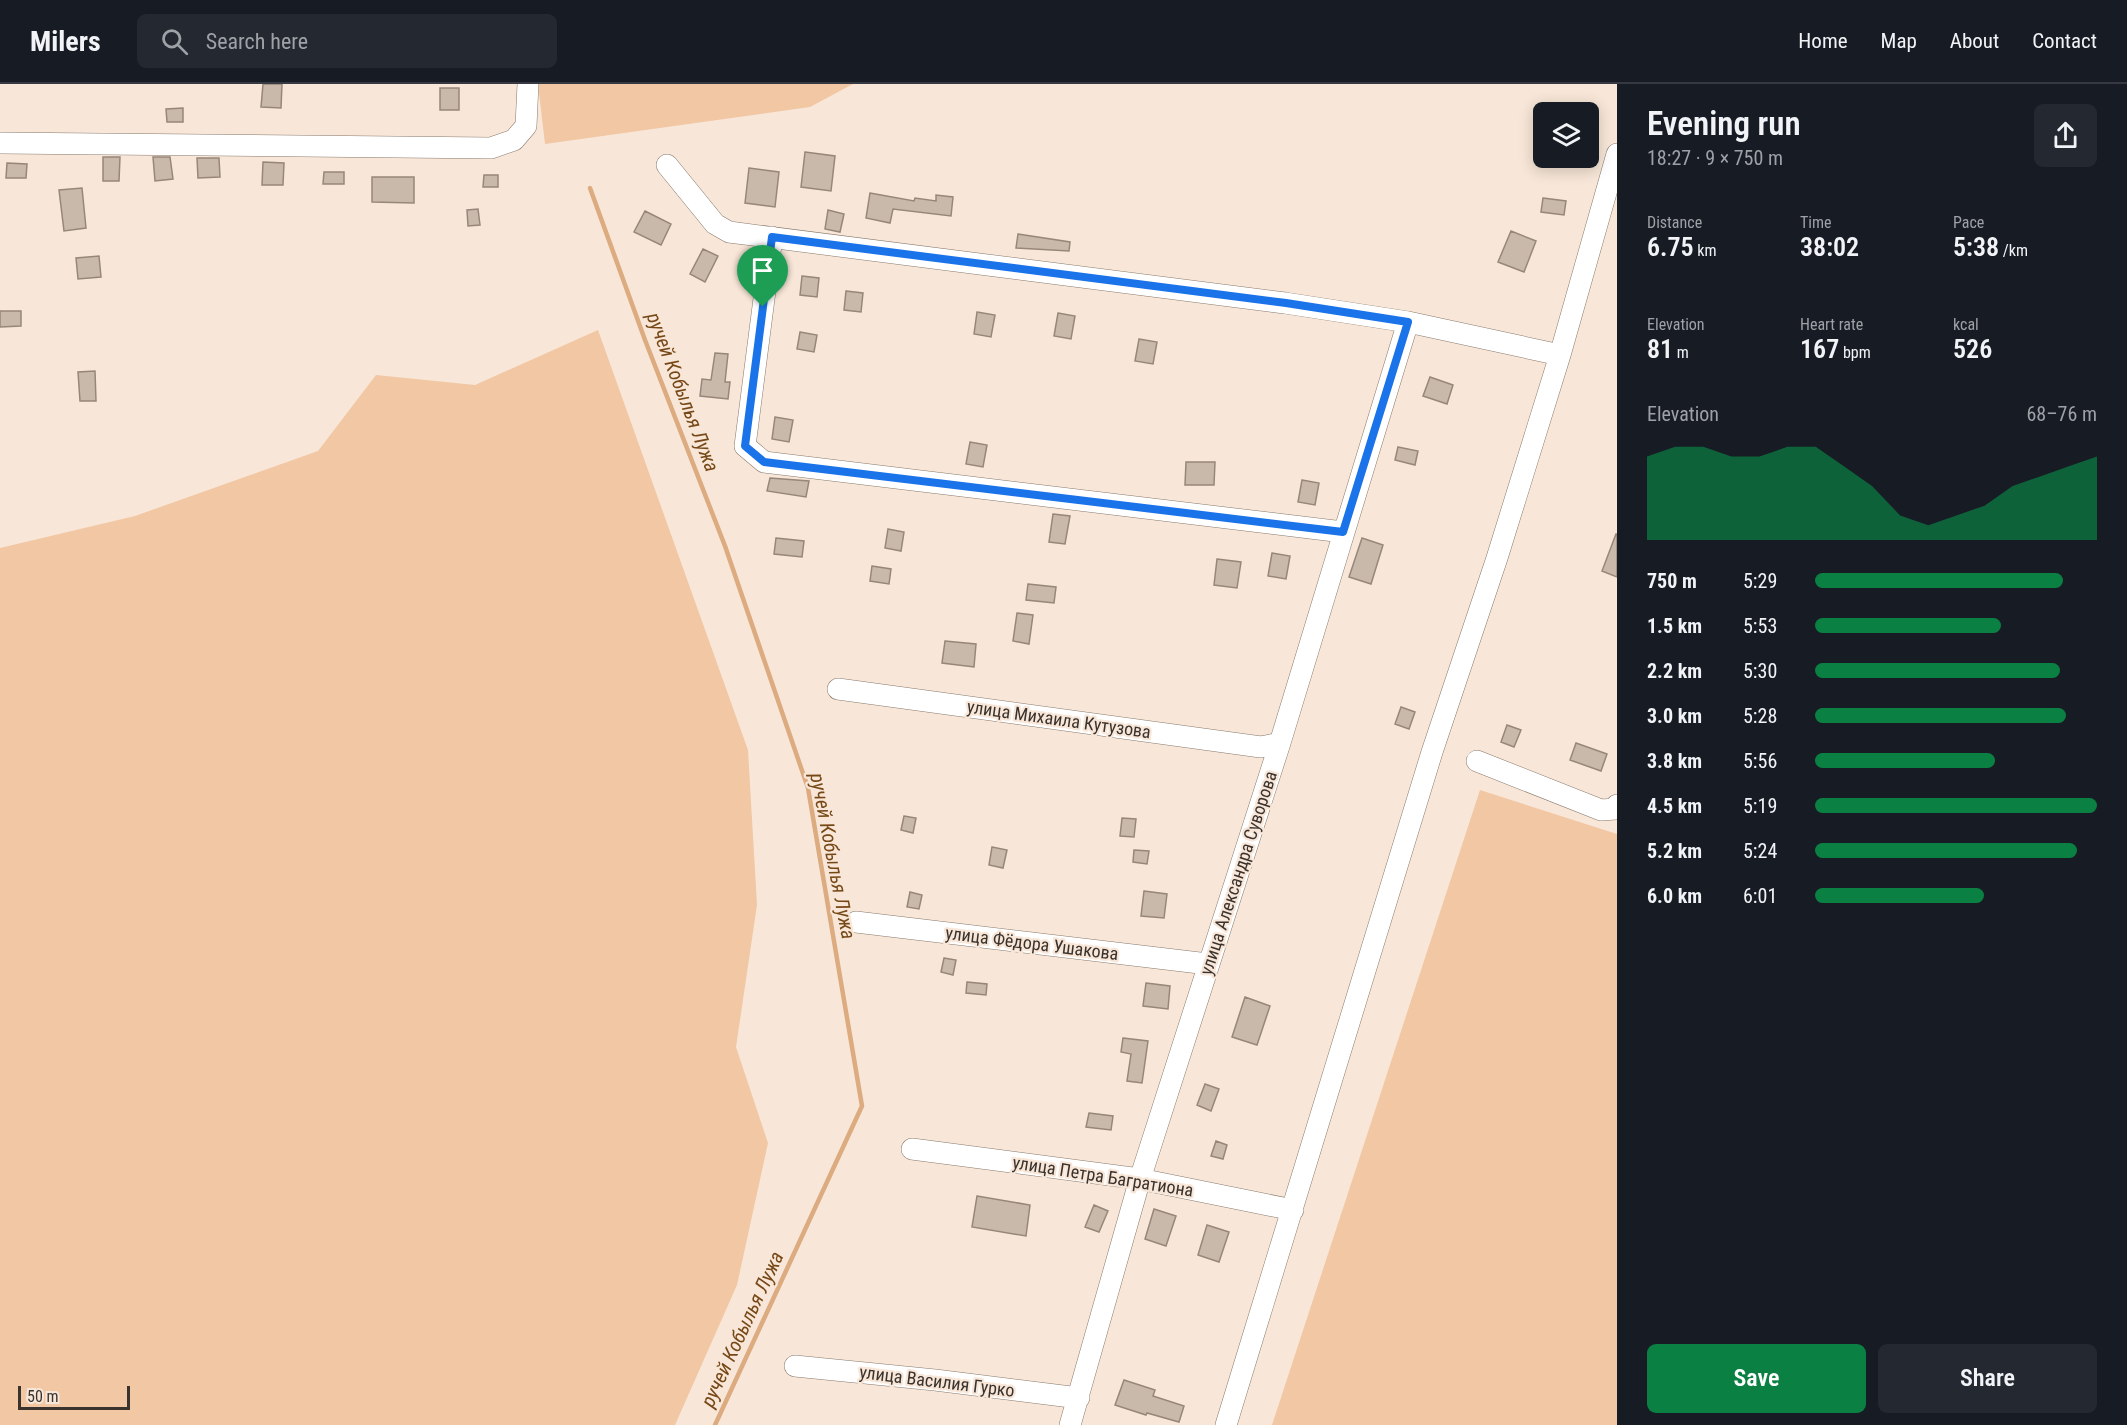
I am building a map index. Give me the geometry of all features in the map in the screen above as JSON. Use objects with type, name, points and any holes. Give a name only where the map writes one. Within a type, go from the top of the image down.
[{"type":"street","points":[[0,143],[491,148],[514,141],[526,126],[528,84]]},
{"type":"street","points":[[1226,1425],[1432,752],[1497,558],[1560,355],[1617,154]]},
{"type":"street","points":[[667,165],[715,224],[729,232],[1286,303],[1408,322],[1560,355]]},
{"type":"street","points":[[772,237],[745,446],[764,462],[1343,532]]},
{"type":"street","name":"улица Александра Суворова","points":[[1070,1425],[1140,1179],[1280,743],[1408,322]]},
{"type":"street","name":"улица Михаила Кутузова","points":[[838,688],[1260,747],[1280,743]]},
{"type":"street","points":[[1477,761],[1601,810],[1617,807]]},
{"type":"street","name":"улица Фёдора Ушакова","points":[[856,922],[1208,964]]},
{"type":"street","name":"улица Петра Багратиона","points":[[912,1149],[1140,1179],[1293,1210]]},
{"type":"street","name":"улица Василия Гурко","points":[[795,1366],[935,1380],[1078,1398]]},
{"type":"shaded area","points":[[538,84],[853,84],[810,107],[545,144]]},
{"type":"shaded area","points":[[598,330],[748,750],[757,905],[736,1047],[768,1143],[737,1285],[675,1425],[0,1425],[0,548],[135,516],[318,451],[376,375],[475,385]]},
{"type":"shaded area","points":[[1480,790],[1617,834],[1617,1425],[1272,1425]]},
{"type":"building","points":[[263,84],[282,84],[281,108],[261,107]]},
{"type":"building","points":[[440,88],[459,88],[459,110],[440,110]]},
{"type":"building","points":[[183,108],[183,122],[167,122],[166,109]]},
{"type":"building","points":[[805,152],[835,156],[831,191],[801,187]]},
{"type":"building","points":[[103,157],[120,157],[119,181],[103,181]]},
{"type":"building","points":[[153,157],[170,157],[173,179],[155,181]]},
{"type":"building","points":[[197,158],[219,158],[220,177],[198,178]]},
{"type":"building","points":[[263,162],[284,163],[283,185],[262,185]]},
{"type":"building","points":[[7,163],[27,164],[26,178],[6,178]]},
{"type":"building","points":[[749,168],[779,172],[775,207],[745,203]]},
{"type":"building","points":[[324,172],[344,172],[344,184],[323,184]]},
{"type":"building","points":[[484,175],[498,175],[498,187],[483,187]]},
{"type":"building","points":[[372,177],[414,177],[414,203],[372,202]]},
{"type":"building","points":[[82,188],[86,228],[64,231],[59,190]]},
{"type":"building","points":[[870,193],[914,201],[915,198],[936,201],[936,195],[953,197],[951,216],[893,209],[890,223],[866,218]]},
{"type":"building","points":[[1543,198],[1566,201],[1564,215],[1541,212]]},
{"type":"building","points":[[478,209],[480,225],[468,226],[467,210]]},
{"type":"building","points":[[828,210],[844,214],[840,232],[825,229]]},
{"type":"building","points":[[645,211],[671,224],[661,245],[634,232]]},
{"type":"building","points":[[1511,231],[1536,241],[1524,272],[1498,262]]},
{"type":"building","points":[[1018,234],[1070,242],[1069,251],[1016,248]]},
{"type":"building","points":[[703,249],[718,256],[705,282],[690,274]]},
{"type":"building","points":[[99,256],[101,277],[78,279],[76,258]]},
{"type":"building","points":[[802,276],[819,278],[817,297],[800,295]]},
{"type":"building","points":[[846,291],[863,293],[861,312],[844,310]]},
{"type":"building","points":[[0,311],[21,311],[21,326],[0,327]]},
{"type":"building","points":[[977,312],[995,315],[991,337],[974,334]]},
{"type":"building","points":[[1058,313],[1075,316],[1071,339],[1054,336]]},
{"type":"building","points":[[800,332],[817,335],[814,352],[797,349]]},
{"type":"building","points":[[1139,339],[1157,342],[1153,364],[1135,361]]},
{"type":"building","points":[[715,353],[728,354],[725,382],[730,382],[728,399],[700,396],[702,379],[711,380]]},
{"type":"building","points":[[95,371],[96,401],[80,401],[78,372]]},
{"type":"building","points":[[1430,377],[1453,385],[1447,404],[1423,396]]},
{"type":"building","points":[[775,417],[793,420],[789,442],[772,439]]},
{"type":"building","points":[[970,442],[987,445],[983,467],[966,464]]},
{"type":"building","points":[[1398,447],[1418,451],[1415,465],[1395,460]]},
{"type":"building","points":[[1186,462],[1215,462],[1214,485],[1185,485]]},
{"type":"building","points":[[770,478],[809,481],[806,497],[767,491]]},
{"type":"building","points":[[1302,480],[1319,483],[1315,505],[1298,502]]},
{"type":"building","points":[[1053,514],[1070,516],[1065,544],[1049,542]]},
{"type":"building","points":[[888,529],[904,532],[901,551],[885,548]]},
{"type":"building","points":[[1617,534],[1617,577],[1602,571]]},
{"type":"building","points":[[776,538],[804,541],[802,557],[774,554]]},
{"type":"building","points":[[1362,538],[1383,545],[1371,584],[1349,577]]},
{"type":"building","points":[[1272,553],[1290,556],[1286,579],[1268,576]]},
{"type":"building","points":[[1217,559],[1241,562],[1237,588],[1214,585]]},
{"type":"building","points":[[872,566],[891,569],[889,584],[870,581]]},
{"type":"building","points":[[1028,584],[1056,587],[1054,603],[1026,600]]},
{"type":"building","points":[[1017,613],[1033,615],[1029,644],[1013,641]]},
{"type":"building","points":[[945,641],[976,644],[974,667],[942,663]]},
{"type":"building","points":[[1401,707],[1415,712],[1409,729],[1395,724]]},
{"type":"building","points":[[1507,725],[1521,730],[1514,747],[1501,742]]},
{"type":"building","points":[[1576,743],[1607,754],[1601,771],[1570,760]]},
{"type":"building","points":[[904,816],[916,818],[913,833],[901,830]]},
{"type":"building","points":[[1122,818],[1136,819],[1134,837],[1120,836]]},
{"type":"building","points":[[992,847],[1007,850],[1003,868],[989,865]]},
{"type":"building","points":[[1134,850],[1149,851],[1147,864],[1133,862]]},
{"type":"building","points":[[1144,891],[1167,894],[1164,918],[1141,916]]},
{"type":"building","points":[[910,892],[922,895],[919,909],[907,907]]},
{"type":"building","points":[[944,958],[956,960],[953,975],[941,972]]},
{"type":"building","points":[[967,982],[987,984],[986,995],[966,993]]},
{"type":"building","points":[[1146,983],[1170,986],[1168,1009],[1143,1006]]},
{"type":"building","points":[[1245,997],[1270,1006],[1257,1045],[1232,1037]]},
{"type":"building","points":[[1123,1038],[1148,1041],[1142,1083],[1127,1081],[1131,1054],[1121,1052]]},
{"type":"building","points":[[1205,1084],[1219,1089],[1211,1111],[1197,1105]]},
{"type":"building","points":[[1089,1113],[1113,1116],[1111,1130],[1086,1127]]},
{"type":"building","points":[[1216,1141],[1227,1145],[1223,1159],[1211,1156]]},
{"type":"building","points":[[977,1196],[1030,1205],[1026,1236],[972,1227]]},
{"type":"building","points":[[1094,1205],[1108,1211],[1099,1232],[1085,1227]]},
{"type":"building","points":[[1154,1209],[1176,1216],[1166,1246],[1145,1239]]},
{"type":"building","points":[[1207,1225],[1229,1232],[1219,1262],[1198,1255]]},
{"type":"building","points":[[1124,1380],[1155,1390],[1153,1396],[1184,1406],[1179,1422],[1115,1405]]},
{"type":"waterway","name":"ручей Кобылья Лужа","points":[[590,188],[645,340],[725,546],[808,788],[862,1106],[715,1425]]},
{"type":"route","points":[[772,237],[1286,303],[1408,322],[1343,532],[764,462],[745,446],[763,307],[772,237]]}]
